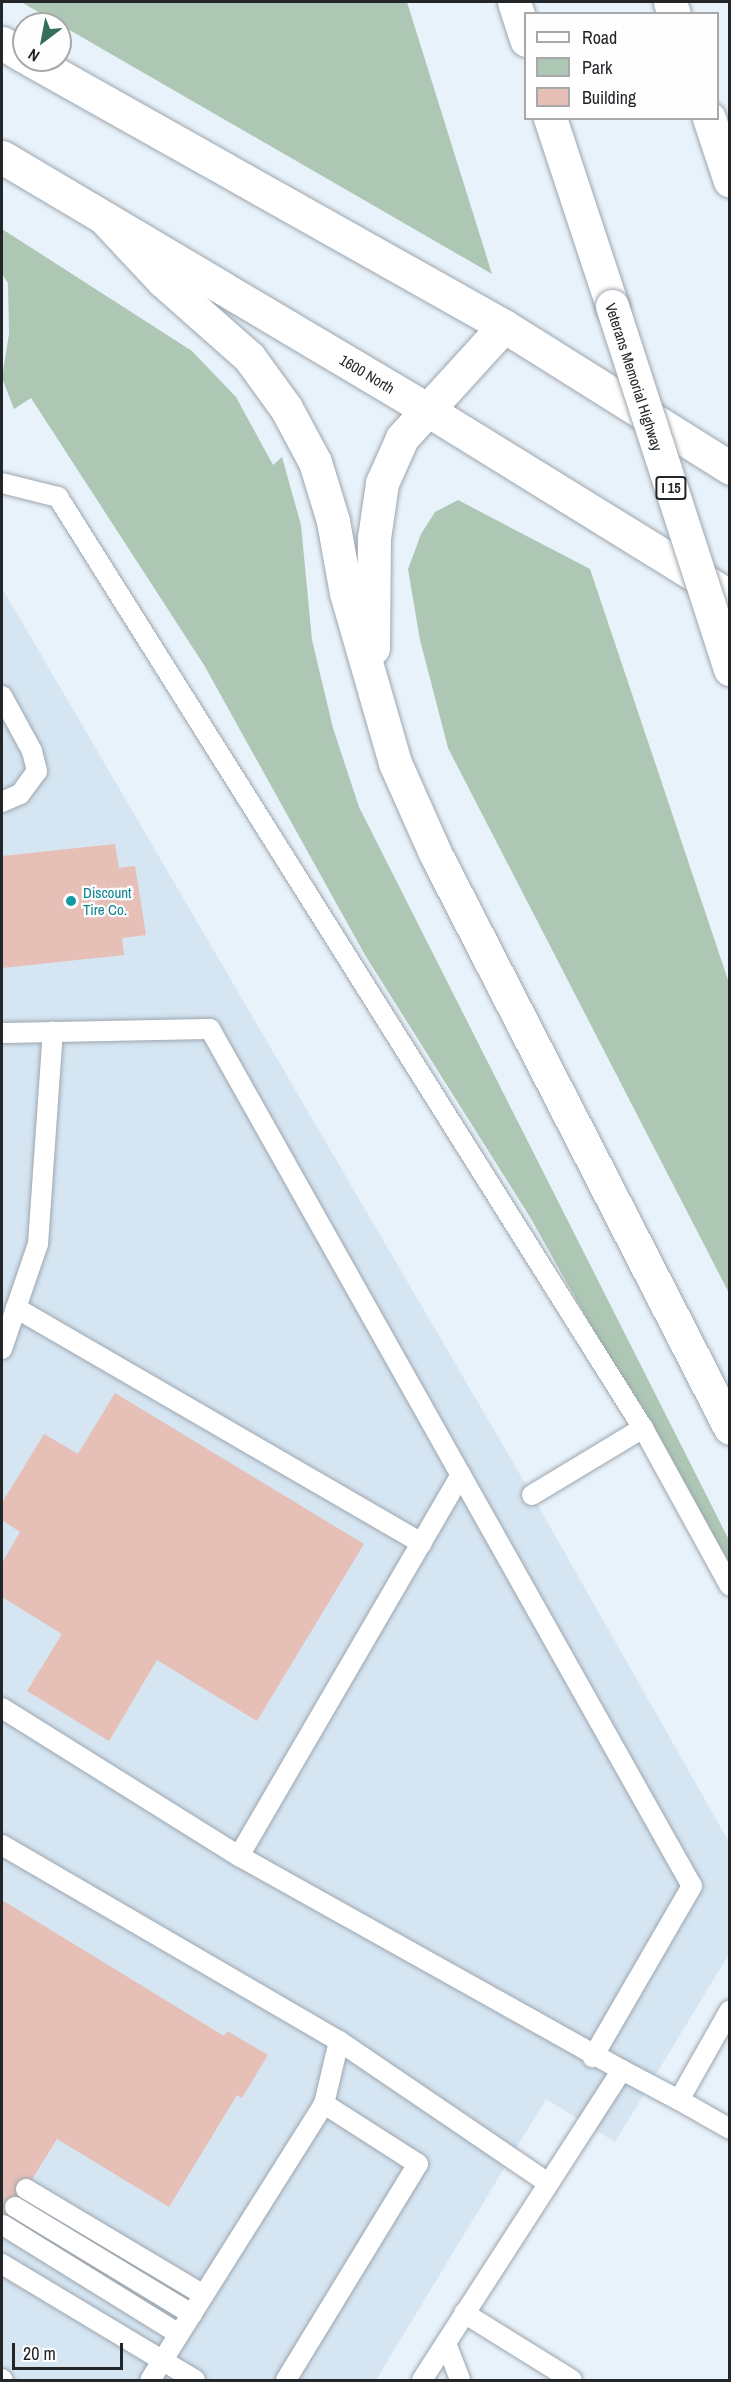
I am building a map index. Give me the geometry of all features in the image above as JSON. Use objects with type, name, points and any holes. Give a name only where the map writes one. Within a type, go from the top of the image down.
[{"type":"main road","points":[[514,2],[524,37]]},
{"type":"main road","points":[[52,72],[504,326],[729,468]]},
{"type":"main road","name":"Veterans Memorial Highway","points":[[551,120],[729,669]]},
{"type":"main road","points":[[710,120],[729,181]]},
{"type":"main road","name":"1600 North","points":[[2,157],[426,409],[729,597]]},
{"type":"main road","points":[[104,218],[164,281],[249,357],[286,408],[315,462],[333,521],[346,593],[373,677],[395,763],[435,853],[729,1428]]},
{"type":"main road","points":[[373,677],[374,538],[382,483],[402,438],[504,326]]},
{"type":"lane","points":[[2,483],[58,497],[643,1428],[729,1586]]},
{"type":"lane","points":[[2,696],[32,751],[37,771],[20,794],[2,802]]},
{"type":"lane","points":[[2,1033],[210,1029],[692,1886],[593,2057]]},
{"type":"lane","points":[[2,1348],[39,1244],[53,1032]]},
{"type":"lane","points":[[16,1308],[422,1543]]},
{"type":"lane","points":[[532,1495],[643,1428]]},
{"type":"lane","points":[[239,1856],[461,1475]]},
{"type":"lane","points":[[2,1708],[239,1856],[593,2057],[679,2100],[729,2129]]},
{"type":"lane","points":[[2,1845],[339,2041],[548,2183]]},
{"type":"lane","points":[[679,2100],[729,2010]]},
{"type":"lane","points":[[150,2380],[324,2104],[339,2041]]},
{"type":"lane","points":[[422,2380],[622,2070]]},
{"type":"lane","points":[[286,2380],[418,2164],[324,2104]]},
{"type":"lane","points":[[26,2189],[204,2295]]},
{"type":"lane","points":[[15,2207],[192,2314]]},
{"type":"lane","points":[[3,2225],[179,2334]]},
{"type":"lane","points":[[2,2264],[195,2380]]},
{"type":"lane","points":[[464,2313],[572,2380]]},
{"type":"lane","points":[[446,2343],[460,2380]]},
{"type":"shaded area","points":[[2,588],[532,1495],[729,1842],[729,1954],[615,2142],[546,2099],[376,2380],[2,2380]]},
{"type":"green space","points":[[21,2],[407,2],[492,274],[72,31],[72,12],[38,12]]},
{"type":"green space","points":[[2,229],[192,351],[236,397],[273,465],[282,457],[301,525],[312,640],[333,728],[359,807],[729,1540],[729,1572],[530,1217],[365,955],[204,665],[31,398],[14,409],[2,378],[9,334],[8,283],[2,274]]},
{"type":"green space","points":[[458,500],[590,569],[729,983],[729,1293],[448,748],[420,640],[408,569],[421,534],[435,512]]},
{"type":"building","name":"Discount Tire Co.","points":[[115,844],[119,868],[135,866],[146,935],[122,938],[124,955],[2,968],[2,856]]},
{"type":"building","points":[[115,1393],[364,1544],[257,1721],[157,1660],[109,1741],[27,1691],[62,1634],[2,1597],[2,1563],[20,1532],[2,1520],[2,1503],[44,1434],[78,1454]]},
{"type":"building","points":[[2,1900],[224,2036],[227,2031],[268,2055],[242,2098],[237,2095],[169,2207],[57,2139],[2,2228]]},
{"type":"place","name":"Discount Tire Co.","points":[[71,901]]}]
